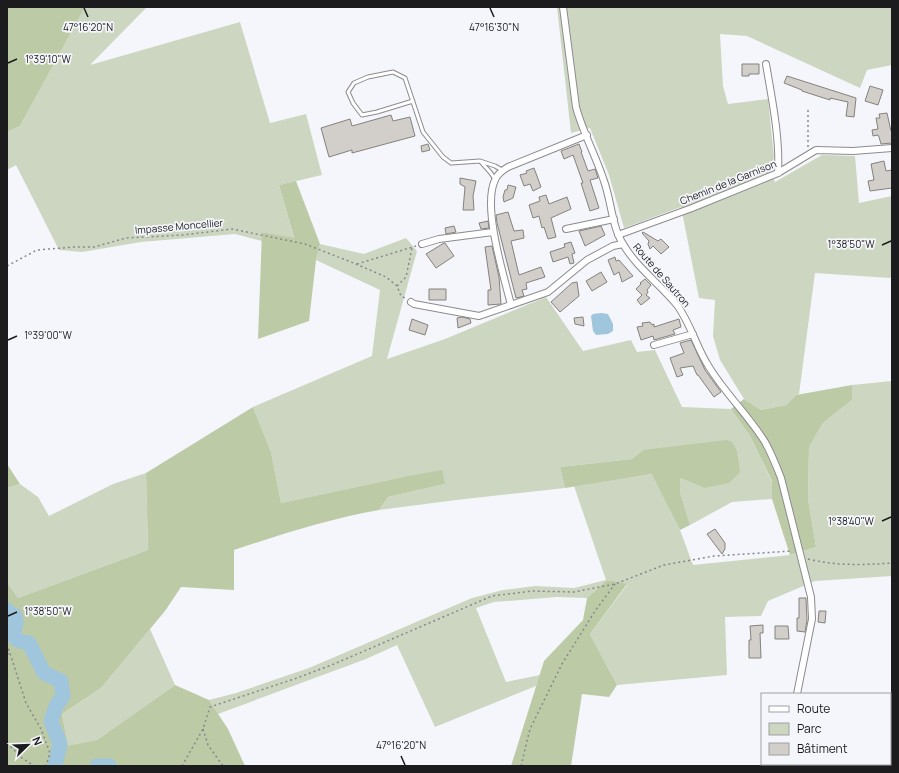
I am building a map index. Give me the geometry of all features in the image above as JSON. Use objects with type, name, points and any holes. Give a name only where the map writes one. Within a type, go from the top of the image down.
[{"type":"street","name":"Route de Sautron","points":[[563,7],[576,107],[580,122],[587,135],[605,183],[618,235],[631,256],[676,304],[686,319],[709,367],[764,441],[774,459],[787,497],[811,597],[812,620],[797,693]]},
{"type":"street","points":[[766,64],[775,118],[779,161],[778,173]]},
{"type":"street","points":[[511,305],[493,232],[491,193],[495,179],[502,170],[508,167],[587,135]]},
{"type":"street","name":"Chemin de la Garnison","points":[[618,235],[692,208],[778,173],[816,150],[853,151],[892,148]]},
{"type":"street","points":[[566,229],[614,218]]},
{"type":"street","points":[[422,244],[439,239],[493,232]]},
{"type":"street","points":[[411,302],[414,304],[479,316],[548,292],[587,260],[613,246],[623,244]]},
{"type":"street","points":[[654,345],[692,334]]},
{"type":"lane","points":[[413,101],[362,115],[353,103],[348,92],[354,83],[368,77],[393,72],[405,78],[413,101],[423,132],[443,157],[451,163],[480,161],[496,166],[502,170]]},
{"type":"lane","points":[[480,161],[495,179]]},
{"type":"path","points":[[808,107],[808,155]]},
{"type":"path","name":"Impasse Moncellier","points":[[7,266],[37,250],[94,247],[126,238],[183,235],[232,229],[305,244],[356,264],[386,277],[397,286],[401,296],[411,302]]},
{"type":"path","points":[[356,264],[422,244]]},
{"type":"path","points":[[397,286],[406,278],[412,247]]},
{"type":"path","points":[[182,766],[203,729],[210,707],[297,678],[492,596],[532,591],[574,592],[615,584],[664,565],[714,556],[800,550]]},
{"type":"path","points":[[802,558],[829,564],[858,565],[892,563]]},
{"type":"path","points":[[521,766],[530,729],[562,664],[595,611],[615,584]]},
{"type":"path","points":[[7,644],[26,703],[41,729],[50,753],[46,766]]},
{"type":"path","points":[[7,653],[11,655]]},
{"type":"path","points":[[203,729],[208,745],[223,766]]},
{"type":"path","points":[[7,743],[22,758],[34,766]]},
{"type":"green space","points":[[7,7],[85,7],[20,126],[7,132]]},
{"type":"green space","points":[[85,7],[147,7],[90,65],[240,22],[270,123],[306,114],[322,175],[279,185],[294,239],[262,232],[262,241],[235,234],[141,242],[82,252],[59,250],[16,165],[7,170],[7,132],[20,126]]},
{"type":"green space","points":[[557,7],[892,7],[892,65],[867,70],[860,88],[747,36],[720,34],[723,86],[728,104],[768,99],[774,157],[771,170],[775,182],[822,155],[855,156],[859,203],[892,196],[892,276],[890,278],[815,273],[799,394],[786,405],[761,410],[744,399],[720,360],[713,336],[715,300],[699,298],[681,207],[624,228],[609,175],[590,128],[571,133]]},
{"type":"green space","points":[[296,181],[320,244],[316,260],[309,321],[258,339],[262,232],[294,238],[279,185]]},
{"type":"green space","points":[[406,238],[417,251],[387,359],[445,339],[546,297],[583,351],[631,340],[637,352],[655,350],[682,407],[731,409],[750,436],[772,482],[772,499],[732,502],[690,525],[680,492],[680,478],[704,488],[643,450],[632,459],[560,467],[565,488],[379,510],[388,497],[445,484],[403,477],[281,503],[271,452],[253,407],[372,356],[380,290],[316,260],[320,244],[364,254]]},
{"type":"green space","points":[[892,381],[892,576],[815,581],[768,601],[761,616],[725,617],[727,675],[617,685],[590,634],[627,585],[607,580],[587,598],[557,597],[494,602],[476,608],[506,682],[540,675],[536,686],[435,727],[397,645],[366,659],[218,714],[209,700],[236,693],[309,668],[472,598],[503,590],[535,586],[574,588],[606,580],[574,486],[653,474],[680,530],[693,565],[790,555],[816,547],[808,499],[809,447],[823,423],[852,400],[852,385]]},
{"type":"green space","points":[[852,385],[852,400],[823,423],[809,447],[808,499],[816,547],[790,555],[772,499],[772,481],[750,436],[731,409],[744,399],[761,410],[786,405],[796,395]]},
{"type":"green space","points":[[253,407],[271,452],[281,503],[442,470],[445,484],[388,497],[379,510],[324,522],[234,550],[234,590],[181,587],[165,611],[101,688],[62,714],[68,746],[97,740],[175,685],[209,700],[228,729],[245,766],[7,766],[7,582],[18,598],[148,550],[146,473]]},
{"type":"green space","points":[[727,440],[732,442],[737,451],[740,472],[729,483],[704,488],[680,478],[680,492],[690,525],[680,530],[652,474],[565,488],[560,467],[632,459],[643,450]]},
{"type":"green space","points":[[7,464],[20,484],[7,488]]},
{"type":"green space","points":[[146,473],[148,550],[18,598],[7,582],[7,488],[20,484],[38,497],[49,516],[113,484]]},
{"type":"green space","points":[[607,580],[627,584],[590,634],[617,685],[609,697],[582,694],[571,766],[511,766],[544,661],[583,620],[587,598]]},
{"type":"green space","points":[[150,629],[175,685],[97,740],[68,747],[62,714],[101,688]]},
{"type":"water","points":[[593,314],[608,314],[613,324],[613,331],[608,334],[596,335],[593,331],[591,316]]},
{"type":"building","points":[[742,64],[759,64],[759,74],[742,76]]},
{"type":"building","points":[[787,76],[856,98],[854,117],[846,116],[848,102],[830,98],[830,100],[802,91],[784,83]]},
{"type":"building","points":[[870,86],[883,90],[878,105],[865,101]]},
{"type":"building","points":[[887,113],[891,131],[892,130],[892,143],[881,144],[878,135],[873,136],[872,130],[878,129],[876,118],[880,118],[879,114]]},
{"type":"building","points":[[391,115],[393,121],[410,117],[415,136],[352,153],[352,150],[329,157],[321,128],[350,119],[352,126]]},
{"type":"building","points":[[428,144],[430,150],[422,152],[421,146]]},
{"type":"building","points":[[579,144],[588,171],[595,169],[598,178],[590,180],[599,208],[590,211],[581,183],[583,183],[573,155],[564,159],[561,151]]},
{"type":"building","points":[[884,161],[886,171],[892,170],[892,188],[870,191],[868,181],[874,180],[871,164]]},
{"type":"building","points":[[534,168],[541,187],[533,191],[530,184],[524,186],[520,175],[527,173],[526,171]]},
{"type":"building","points":[[460,178],[476,181],[473,196],[474,210],[463,210],[465,187],[460,184]]},
{"type":"building","points":[[508,185],[516,187],[513,198],[504,202],[503,197]]},
{"type":"building","points":[[546,195],[549,204],[567,197],[571,209],[551,218],[556,237],[548,239],[544,227],[542,228],[539,216],[533,218],[529,205],[540,201],[539,197]]},
{"type":"building","points":[[508,212],[514,231],[523,230],[524,238],[511,241],[519,275],[541,267],[545,277],[526,283],[527,289],[522,290],[524,296],[516,298],[496,215]]},
{"type":"building","points":[[488,221],[489,228],[481,229],[479,223]]},
{"type":"building","points":[[454,226],[456,232],[446,234],[445,228]]},
{"type":"building","points":[[601,226],[605,235],[585,246],[579,231]]},
{"type":"building","points":[[643,232],[658,241],[661,239],[669,247],[661,254],[653,246],[650,249],[648,244],[649,241],[642,233]]},
{"type":"building","points":[[571,242],[575,253],[572,254],[574,263],[570,264],[568,257],[553,262],[550,252],[565,247],[564,244]]},
{"type":"building","points":[[444,243],[454,256],[436,268],[426,254]]},
{"type":"building","points":[[492,246],[499,277],[501,304],[488,305],[488,290],[491,290],[485,247]]},
{"type":"building","points":[[615,257],[616,261],[619,260],[633,276],[622,282],[619,272],[614,275],[608,260]]},
{"type":"building","points":[[601,272],[607,282],[592,291],[586,281]]},
{"type":"building","points":[[645,279],[651,285],[647,290],[648,292],[646,295],[650,298],[641,305],[637,300],[642,295],[636,289]]},
{"type":"building","points":[[577,282],[579,296],[560,312],[551,302],[572,283]]},
{"type":"building","points":[[429,289],[446,289],[446,300],[429,300]]},
{"type":"building","points":[[462,317],[470,319],[471,323],[458,328],[457,318]]},
{"type":"building","points":[[583,317],[584,326],[575,324],[574,318]]},
{"type":"building","points":[[412,319],[428,325],[425,335],[409,330]]},
{"type":"building","points":[[679,319],[681,327],[673,330],[675,334],[654,340],[653,336],[641,340],[637,327],[643,326],[642,323],[650,322],[652,325],[654,324],[654,327]]},
{"type":"building","points":[[691,340],[705,370],[721,392],[714,397],[697,375],[693,366],[680,368],[683,375],[677,377],[670,358],[684,353],[680,343]]},
{"type":"building","points":[[715,529],[725,543],[725,549],[722,554],[707,534]]},
{"type":"building","points":[[799,598],[806,598],[807,620],[805,632],[797,631],[797,618],[799,618]]},
{"type":"building","points":[[819,611],[826,611],[825,623],[818,622]]},
{"type":"building","points":[[763,625],[763,633],[760,633],[761,658],[749,658],[749,640],[751,640],[750,626]]},
{"type":"building","points":[[775,626],[788,626],[789,639],[775,639]]},
{"type":"waterway","points":[[7,610],[15,616],[16,623],[13,636],[19,641],[29,643],[44,673],[61,681],[63,696],[56,706],[51,721],[60,744],[55,766]]},
{"type":"waterway","points":[[97,766],[109,766]]}]
